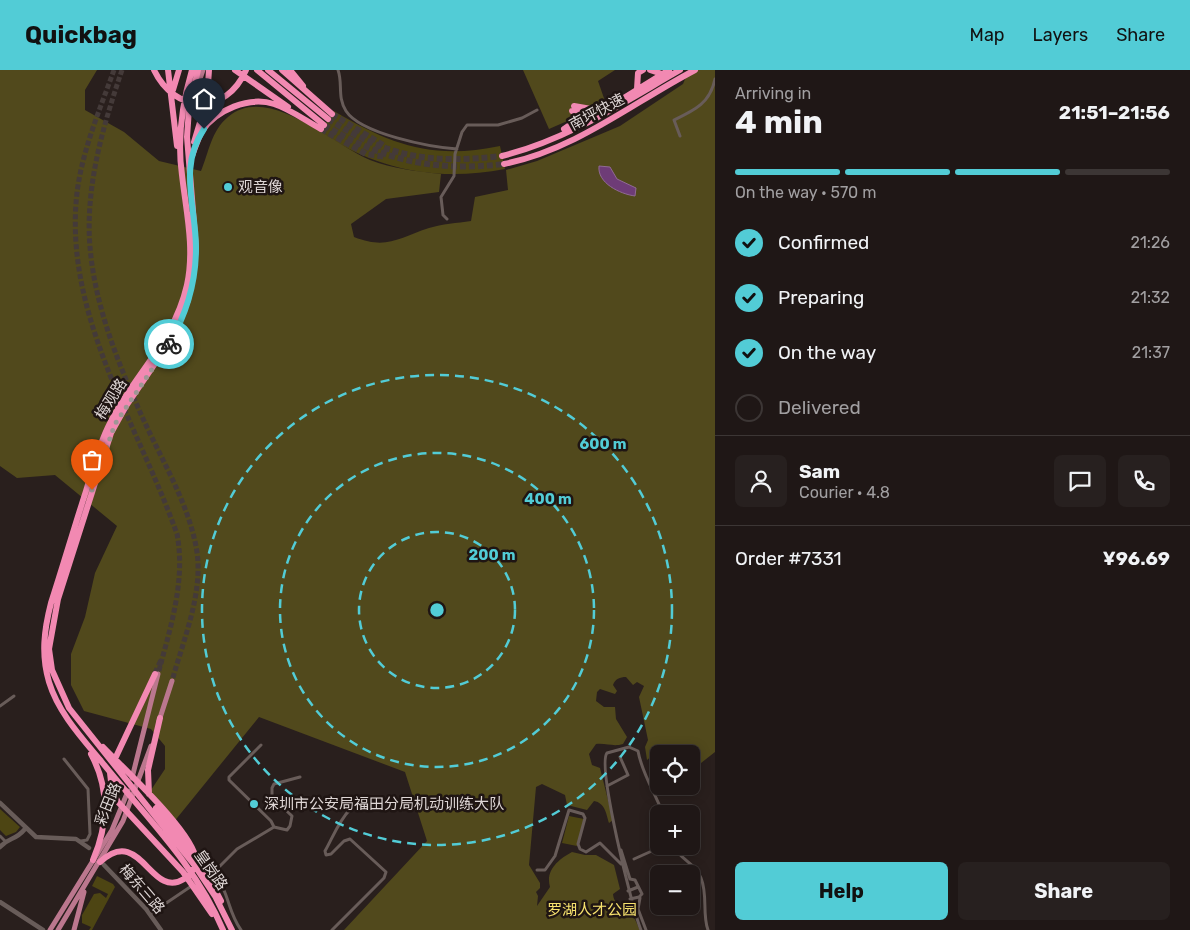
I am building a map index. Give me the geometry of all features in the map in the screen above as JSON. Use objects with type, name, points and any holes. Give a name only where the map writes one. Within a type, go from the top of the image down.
[{"type":"highway","points":[[154,70],[163,86],[179,99],[196,104],[215,102],[233,90],[246,70]]},
{"type":"highway","points":[[168,70],[172,107],[185,175]]},
{"type":"highway","points":[[172,107],[178,70]]},
{"type":"highway","name":"梅观路","points":[[118,772],[80,736],[58,705],[49,683],[44,657],[45,627],[105,432],[121,403],[162,345],[175,322],[184,298],[189,270],[190,248],[182,122],[192,70]]},
{"type":"highway","name":"梅观路","points":[[161,829],[78,721],[62,695],[52,670],[49,649],[52,626],[111,433],[126,406],[173,337],[188,300],[196,248],[185,175],[186,137],[189,109],[198,70]]},
{"type":"highway","points":[[192,156],[207,100],[208,70]]},
{"type":"highway","points":[[235,70],[307,121]]},
{"type":"highway","points":[[257,70],[283,87],[326,122]]},
{"type":"highway","points":[[268,70],[283,87]]},
{"type":"highway","points":[[282,70],[325,108]]},
{"type":"highway","points":[[290,70],[325,108],[326,122]]},
{"type":"highway","points":[[637,89],[638,73],[643,70]]},
{"type":"highway","points":[[650,70],[662,74]]},
{"type":"highway","points":[[596,118],[610,106],[669,70]]},
{"type":"highway","name":"南坪快速","points":[[502,156],[559,135],[596,118],[680,70]]},
{"type":"highway","name":"南坪快速","points":[[504,164],[546,152],[601,126],[695,70]]},
{"type":"highway","points":[[185,175],[202,133],[208,124],[222,113],[238,106],[254,102],[268,102],[307,121],[326,122]]},
{"type":"highway","points":[[559,135],[564,128],[582,118],[580,110],[571,109],[581,106],[597,110],[610,106]]},
{"type":"highway","points":[[157,674],[112,766],[110,776],[112,790],[122,807],[171,859],[197,891],[222,930]]},
{"type":"highway","points":[[160,718],[147,776],[148,791],[153,803],[211,875],[226,917]]},
{"type":"highway","points":[[80,736],[96,764],[105,796],[104,829],[99,862]]},
{"type":"highway","points":[[99,862],[110,854],[123,851],[133,854],[162,880],[171,882],[182,881],[190,875],[196,860],[195,851],[189,841],[118,772]]},
{"type":"highway","name":"皇岗路","points":[[161,829],[207,883],[232,925]]},
{"type":"highway","name":"皇岗路","points":[[161,829],[198,882],[222,930]]},
{"type":"main road","points":[[189,109],[203,70]]},
{"type":"main road","name":"彩田路","points":[[50,930],[99,862],[127,794],[157,674]]},
{"type":"main road","name":"彩田路","points":[[60,928],[99,862],[134,796],[172,681]]},
{"type":"main road","points":[[74,930],[86,884]]},
{"type":"street","points":[[338,70],[342,101],[346,111],[356,120],[398,138],[457,150]]},
{"type":"street","points":[[680,136],[674,120],[694,110],[711,95],[715,79]]},
{"type":"street","points":[[446,219],[443,215],[440,197],[454,176],[457,150],[467,125],[498,125],[522,118],[536,110]]},
{"type":"street","points":[[0,706],[14,696]]},
{"type":"street","points":[[260,745],[229,777],[271,821],[274,827]]},
{"type":"street","points":[[641,930],[630,899],[622,864],[607,786],[604,756],[629,747],[636,749],[645,776],[656,793],[660,805]]},
{"type":"street","points":[[607,786],[628,776],[620,757]]},
{"type":"street","points":[[64,759],[84,782],[88,791],[90,834],[87,840],[81,841]]},
{"type":"street","points":[[241,930],[232,925],[225,888],[211,875],[237,849],[274,827],[287,830],[292,816],[272,797],[272,788],[274,784],[300,777]]},
{"type":"street","points":[[332,930],[384,878],[386,872],[350,839],[346,839],[331,854],[326,855],[325,851],[340,822],[357,803],[369,799],[380,800]]},
{"type":"street","points":[[0,803],[25,829],[40,838],[72,838],[81,841],[89,848]]},
{"type":"street","points":[[537,870],[545,870],[555,856],[569,810],[583,814],[585,818],[578,844],[580,849],[588,851],[598,843],[622,864]]},
{"type":"street","points":[[0,847],[5,841],[16,838],[25,829]]},
{"type":"street","points":[[0,836],[5,841]]},
{"type":"street","points":[[618,842],[630,879],[635,880],[641,896],[638,904],[646,930]]},
{"type":"street","points":[[634,859],[650,852]]},
{"type":"street","points":[[682,855],[696,869],[702,882],[705,920],[708,930]]},
{"type":"street","name":"梅东三路","points":[[99,862],[150,914],[161,930]]},
{"type":"street","points":[[150,914],[190,887]]},
{"type":"street","points":[[628,891],[638,887]]},
{"type":"street","points":[[630,899],[641,896]]},
{"type":"street","points":[[0,904],[38,929],[43,930]]},
{"type":"shaded area","points":[[334,111],[375,133],[413,146],[433,150],[454,151],[500,146],[505,169],[455,174],[408,170],[386,164],[363,156],[320,132]]},
{"type":"shaded area","points":[[599,166],[610,167],[617,179],[636,188],[635,196],[611,187],[602,178]]},
{"type":"shaded area","points":[[0,809],[20,827],[16,832],[6,836],[0,830]]},
{"type":"shaded area","points":[[569,816],[584,819],[577,846],[562,843]]},
{"type":"shaded area","points":[[97,876],[113,884],[115,887],[92,930],[89,930],[91,927],[82,923],[82,915],[94,894],[100,893],[106,898],[108,894],[92,886]]},
{"type":"green space","name":"罗湖人才公园","points":[[0,70],[97,70],[85,90],[85,110],[124,132],[159,161],[201,171],[214,135],[222,123],[228,117],[244,108],[262,107],[280,111],[299,120],[354,152],[378,163],[396,168],[441,174],[439,192],[386,199],[351,224],[354,237],[365,241],[384,243],[434,227],[471,221],[475,197],[508,190],[506,170],[537,161],[620,126],[683,84],[689,70],[715,70],[715,752],[700,763],[700,745],[650,745],[650,757],[647,760],[645,747],[648,740],[639,697],[644,686],[637,682],[633,685],[624,677],[615,681],[613,685],[617,691],[615,694],[600,689],[597,692],[596,701],[604,707],[615,707],[616,719],[627,737],[623,744],[619,745],[596,744],[589,754],[592,765],[600,768],[613,820],[609,823],[604,809],[598,802],[594,801],[587,810],[567,805],[565,795],[542,784],[536,787],[529,865],[540,883],[540,888],[536,892],[538,896],[537,906],[550,887],[551,870],[562,858],[572,852],[596,855],[614,865],[620,889],[613,894],[615,901],[631,913],[640,930],[344,930],[427,841],[405,772],[259,717],[173,823],[149,793],[165,769],[165,746],[151,729],[84,711],[71,685],[71,654],[85,617],[95,573],[117,526],[55,475],[17,478],[0,466]]},
{"type":"green space","points":[[523,70],[615,70],[598,81],[606,104],[549,129]]},
{"type":"tunnel","points":[[114,70],[92,130],[79,177],[76,238],[81,282],[92,325],[107,368],[177,534],[180,569],[178,587],[172,622],[158,674]]},
{"type":"tunnel","points":[[122,70],[102,135],[93,179],[89,224],[90,247],[97,292],[110,337],[145,423],[182,502],[194,535],[198,568],[195,601],[172,681]]},
{"type":"tunnel","points":[[332,114],[383,145]]},
{"type":"tunnel","points":[[328,119],[371,142],[411,155],[453,159],[502,156]]},
{"type":"tunnel","points":[[324,125],[368,147],[411,161],[455,166],[504,164]]},
{"type":"tunnel","points":[[321,129],[366,154],[386,157]]},
{"type":"tunnel","points":[[155,674],[162,659]]},
{"type":"way so far","points":[[92,490],[111,433],[119,416],[169,344]]},
{"type":"place","name":"观音像","points":[[228,187]]},
{"type":"place","name":"深圳市公安局福田分局机动训练大队","points":[[254,804]]},
{"type":"route","points":[[169,344],[184,313],[192,285],[196,248],[195,225],[188,175],[192,156],[204,129]]}]
